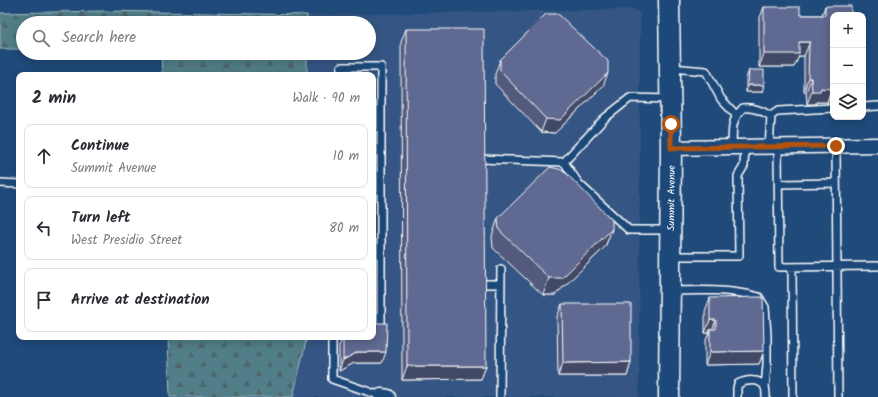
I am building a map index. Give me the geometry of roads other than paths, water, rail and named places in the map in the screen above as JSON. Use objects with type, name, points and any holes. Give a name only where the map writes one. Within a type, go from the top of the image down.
[{"type":"main road","name":"Summit Avenue","points":[[668,397],[671,148],[669,0]]},
{"type":"street","points":[[671,148],[878,145]]},
{"type":"lane","points":[[341,72],[341,67],[381,67],[377,151],[381,326],[376,327]]},
{"type":"lane","points":[[670,68],[706,71],[721,99],[736,115]]},
{"type":"lane","points":[[480,159],[564,162],[605,118],[630,98],[670,99]]},
{"type":"lane","points":[[866,107],[878,106]]},
{"type":"lane","points":[[670,256],[739,256],[738,176],[744,166],[738,147],[733,122],[736,115],[744,108],[750,107],[771,116]]},
{"type":"lane","points":[[771,116],[778,111],[830,108]]},
{"type":"lane","points":[[771,116],[778,184],[779,267],[878,266]]},
{"type":"lane","points":[[836,146],[838,397]]},
{"type":"lane","points":[[564,162],[579,184],[629,230],[670,230]]},
{"type":"lane","points":[[0,183],[16,184]]},
{"type":"lane","points":[[778,184],[836,183]]},
{"type":"lane","points":[[792,267],[793,397]]},
{"type":"lane","points":[[500,397],[501,269]]},
{"type":"lane","points":[[480,284],[501,284]]},
{"type":"lane","points":[[669,291],[700,290],[748,294],[759,298],[765,307],[767,336],[766,397]]},
{"type":"lane","points":[[332,340],[332,379],[385,396]]},
{"type":"lane","points":[[737,397],[738,384],[745,381],[755,381],[762,384],[765,388]]}]
